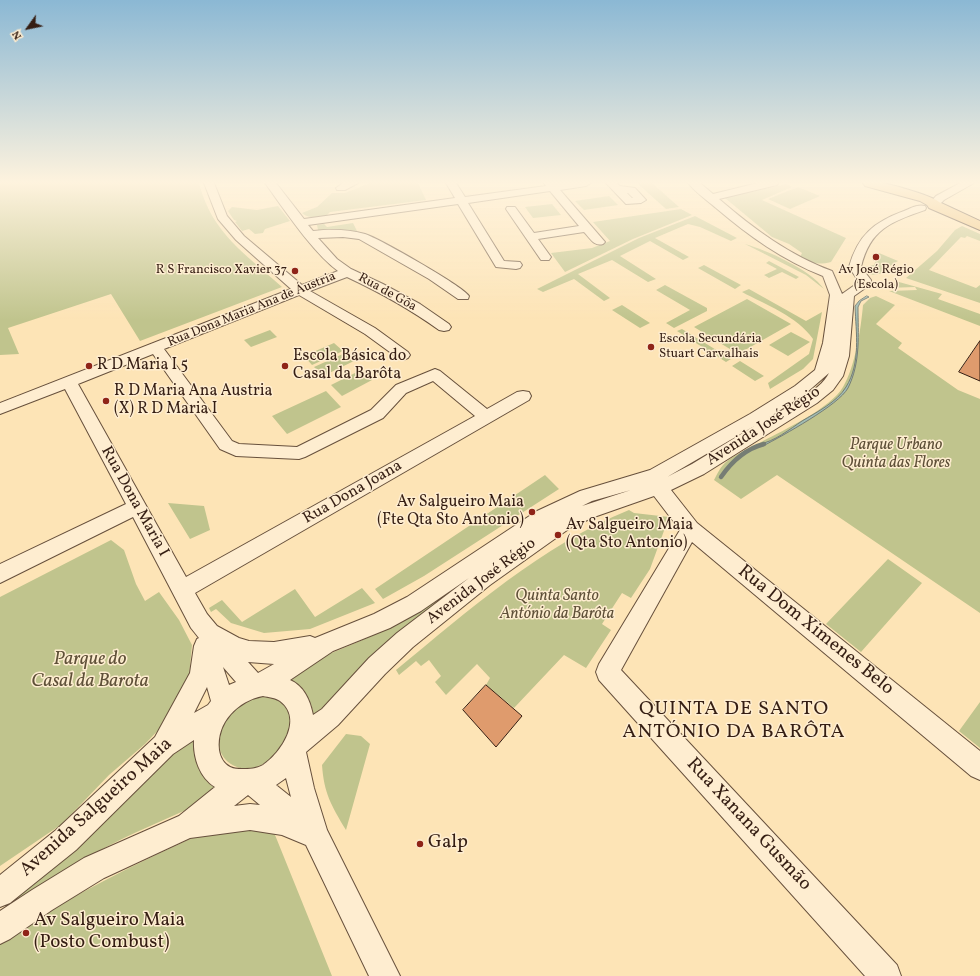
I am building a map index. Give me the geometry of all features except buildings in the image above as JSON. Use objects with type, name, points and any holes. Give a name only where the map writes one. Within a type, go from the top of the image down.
[{"type":"street","points":[[232,229],[263,259],[301,291],[370,331],[403,355]]},
{"type":"street","name":"Rua de Gôa","points":[[305,229],[333,262],[347,272],[379,287],[444,327]]},
{"type":"street","points":[[479,229],[500,264],[516,265]]},
{"type":"street","points":[[526,229],[545,257]]},
{"type":"street","points":[[532,237],[584,229]]},
{"type":"street","points":[[587,229],[599,242]]},
{"type":"street","points":[[748,229],[781,252],[811,268],[838,270],[858,282]]},
{"type":"street","points":[[858,282],[839,285],[838,270],[864,229]]},
{"type":"street","points":[[858,282],[855,267],[856,262],[865,241],[873,232],[879,229]]},
{"type":"street","points":[[310,235],[334,232],[350,233],[362,237],[433,276],[463,296]]},
{"type":"street","name":"Avenida José Régio","points":[[258,685],[325,644],[382,621],[414,604],[544,516],[586,496],[656,475],[756,418],[800,390],[822,372],[830,343],[838,270]]},
{"type":"street","name":"Rua Dona Maria Ana de Áustria","points":[[0,409],[347,272]]},
{"type":"street","name":"Avenida José Régio","points":[[296,746],[330,717],[377,666],[404,640],[515,556],[563,523],[587,512],[672,482],[705,466],[811,400],[825,389],[835,376],[844,340],[848,294],[858,282]]},
{"type":"street","points":[[156,348],[226,445],[236,450],[300,453],[377,414],[401,389],[435,374],[486,417]]},
{"type":"street","name":"Rua Dona Maria I","points":[[69,382],[199,621],[258,685]]},
{"type":"street","name":"Rua Dona Joana","points":[[182,590],[523,396]]},
{"type":"street","name":"Rua Dom Ximenes Belo","points":[[658,487],[690,529],[980,767]]},
{"type":"street","points":[[0,574],[136,507]]},
{"type":"street","name":"Rua Xanana Gusmão","points":[[690,529],[607,672],[886,976]]},
{"type":"street","name":"Rua Dona Maria I","points":[[199,621],[223,642],[253,653],[291,652],[325,644]]},
{"type":"street","name":"Rua Dona Maria I","points":[[199,621],[220,709]]},
{"type":"street","name":"Rua Dona Maria I","points":[[164,745],[192,694],[201,674],[205,646]]},
{"type":"street","points":[[258,685],[276,685],[288,690],[297,699],[302,711],[303,725],[296,746],[276,771],[265,778],[248,782],[229,781],[218,775],[210,765],[206,753],[206,740],[210,726],[220,709],[233,696],[258,685]]},
{"type":"street","name":"Avenida Salgueiro Maia","points":[[0,893],[66,840],[164,745],[220,709]]},
{"type":"street","points":[[296,746],[301,788],[315,835],[385,976]]},
{"type":"street","points":[[248,782],[315,835]]},
{"type":"street","name":"Avenida Salgueiro Maia","points":[[0,929],[42,900],[94,868],[188,825],[248,782]]},
{"type":"street","points":[[188,825],[215,820],[250,817],[282,822],[315,835]]},
{"type":"green space","points":[[0,229],[220,229],[243,253],[282,287],[140,341],[111,294],[8,328],[19,354],[0,355]]},
{"type":"green space","points":[[240,229],[266,229],[263,233],[255,234],[249,229],[242,231]]},
{"type":"green space","points":[[318,229],[356,229],[357,231],[321,232]]},
{"type":"green space","points":[[599,229],[659,229],[633,239],[565,272],[551,253],[592,248],[610,241]]},
{"type":"green space","points":[[663,229],[677,229],[655,238],[689,257],[683,260],[650,241],[620,256],[656,279],[648,282],[612,260],[578,274],[610,298],[604,301],[574,279],[543,292],[537,289],[639,238]]},
{"type":"green space","points":[[703,229],[719,229],[737,238],[731,241]]},
{"type":"green space","points":[[762,229],[825,229],[846,238],[831,262],[815,263],[800,257],[802,253],[789,244],[772,237]]},
{"type":"green space","points":[[968,229],[980,234],[980,241],[967,236],[965,238],[961,237],[929,270],[976,288],[980,285],[980,303],[906,278],[937,251],[955,230]]},
{"type":"green space","points":[[745,244],[765,251],[799,268],[818,282],[824,289],[806,275]]},
{"type":"green space","points":[[879,253],[898,261],[885,269],[888,270],[879,274],[873,275],[864,271],[864,267],[874,265]]},
{"type":"green space","points":[[769,261],[799,277],[796,279],[782,272],[769,278],[764,275],[777,269],[766,263]]},
{"type":"green space","points":[[704,265],[741,285],[735,289],[698,268]]},
{"type":"green space","points":[[899,282],[942,294],[938,299],[980,314],[980,326],[889,291],[917,290],[915,287],[887,288]]},
{"type":"green space","points":[[665,285],[707,308],[707,311],[674,328],[666,323],[690,310],[656,290]]},
{"type":"green space","points":[[749,289],[806,321],[822,312],[813,359],[803,369],[770,389],[768,383],[809,354],[813,339],[790,317],[742,292]]},
{"type":"green space","name":"Parque Urbano Quinta das Flores","points":[[876,296],[895,305],[876,324],[902,343],[898,348],[958,390],[980,399],[980,613],[777,475],[741,499],[714,480],[722,466],[730,459],[806,418],[837,395],[847,379],[854,359],[861,325],[863,305],[870,298]]},
{"type":"green space","points":[[747,299],[791,324],[738,354],[694,327]]},
{"type":"green space","points":[[622,305],[650,323],[640,328],[612,310]]},
{"type":"green space","points":[[682,329],[731,359],[726,362],[677,331]]},
{"type":"green space","points":[[270,330],[277,337],[251,347],[244,340]]},
{"type":"green space","points":[[791,332],[810,342],[788,356],[769,345]]},
{"type":"green space","points":[[334,343],[343,351],[312,365],[304,356]]},
{"type":"green space","points":[[345,353],[354,361],[323,376],[314,367]]},
{"type":"green space","points":[[740,361],[764,376],[755,381],[732,366]]},
{"type":"green space","points":[[361,370],[372,380],[342,396],[331,385]]},
{"type":"green space","points":[[326,391],[341,407],[287,434],[272,416]]},
{"type":"green space","points":[[545,475],[559,489],[424,576],[383,599],[375,589]]},
{"type":"green space","points":[[168,503],[204,506],[210,530],[190,539]]},
{"type":"green space","name":"Quinta Santo António da Barôta","points":[[629,510],[634,513],[669,517],[650,569],[631,598],[622,593],[602,624],[611,630],[586,668],[564,655],[514,708],[486,685],[490,678],[477,664],[446,695],[435,682],[441,676],[429,660],[421,666],[416,661],[399,675],[396,670],[507,581],[566,542]]},
{"type":"green space","name":"Parque do Casal da Barota","points":[[111,540],[124,550],[136,584],[145,601],[159,592],[179,620],[192,645],[189,677],[166,722],[145,744],[109,775],[62,824],[0,866],[0,597]]},
{"type":"green space","points":[[888,559],[922,583],[861,652],[826,624]]},
{"type":"green space","points":[[362,588],[375,603],[310,629],[264,633],[231,623],[216,609],[211,612],[209,608],[222,600],[242,622],[295,589],[315,617]]},
{"type":"green space","points":[[438,598],[440,602],[314,721],[312,706],[309,700],[296,684],[284,675],[305,664],[388,628]]},
{"type":"green space","points":[[265,694],[282,701],[290,713],[291,727],[286,741],[277,753],[265,763],[251,768],[237,767],[231,764],[222,754],[218,742],[220,729],[224,720],[241,703],[247,699]]},
{"type":"green space","points":[[980,702],[980,748],[959,731]]},
{"type":"green space","points":[[201,728],[198,758],[201,773],[211,785],[216,788],[226,790],[214,797],[124,838],[49,879],[6,907],[59,862]]},
{"type":"green space","points":[[346,734],[361,736],[370,744],[346,830],[329,799],[324,783],[322,765]]},
{"type":"green space","points":[[212,829],[273,830],[332,976],[0,976],[0,941],[77,895],[158,854]]},
{"type":"water","points":[[867,296],[869,297],[861,301],[858,307],[857,358],[852,378],[843,395],[809,420],[763,446],[759,444],[765,443],[782,435],[826,406],[846,387],[851,378],[856,358],[857,337],[855,306],[859,301]]},
{"type":"waterway","points":[[721,477],[745,452],[764,444]]},
{"type":"place","name":"Av José Régio (Escola)","points":[[876,257]]},
{"type":"place","name":"R S Francisco Xavier 37","points":[[295,271]]},
{"type":"place","name":"Escola Secundária Stuart Carvalhais","points":[[651,347]]},
{"type":"place","name":"R D Maria I 5","points":[[89,366]]},
{"type":"place","name":"Escola Básica do Casal da Barôta","points":[[285,366]]},
{"type":"place","name":"R D Maria Ana Austria (X) R D Maria I","points":[[106,401]]},
{"type":"place","name":"Av Salgueiro Maia (Fte Qta Sto Antonio)","points":[[532,512]]},
{"type":"place","name":"Av Salgueiro Maia (Qta Sto Antonio)","points":[[558,535]]},
{"type":"place","name":"Galp","points":[[420,844]]},
{"type":"place","name":"Av Salgueiro Maia (Posto Combust)","points":[[26,933]]},
{"type":"district","name":"QUINTA DE SANTO ANTÓNIO DA BARÔTA","points":[[734,722]]}]
